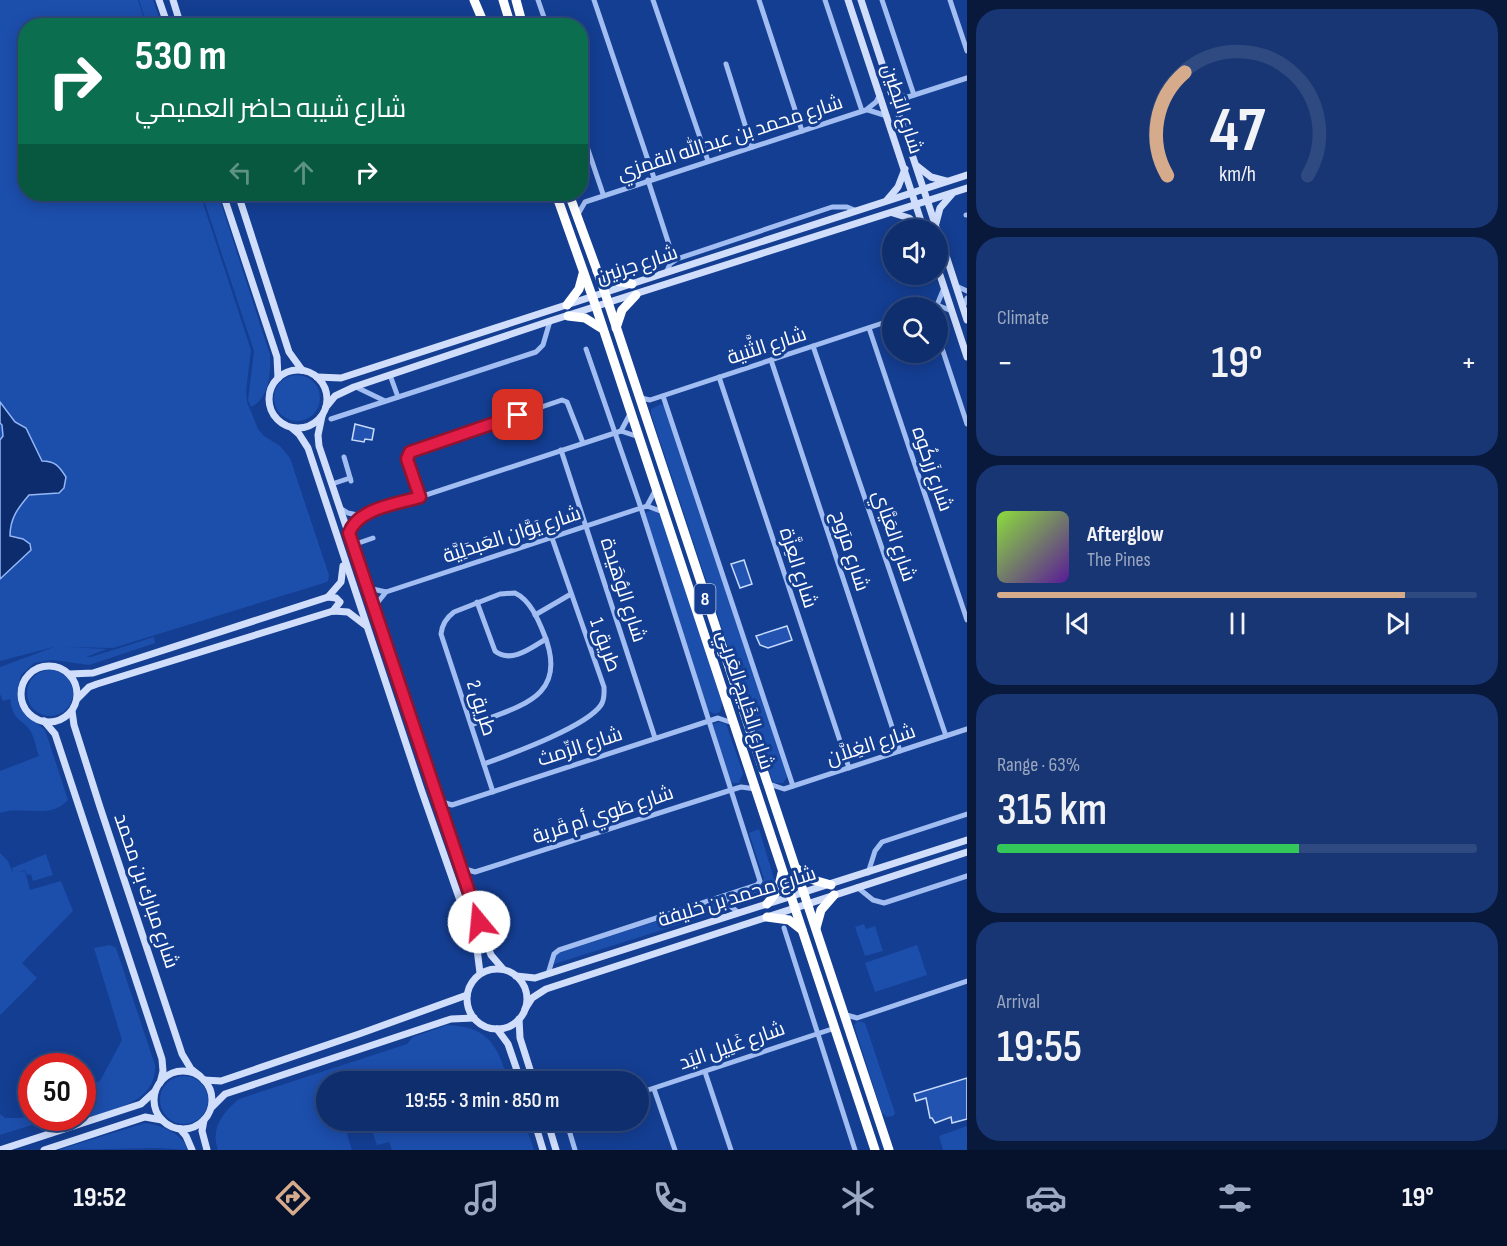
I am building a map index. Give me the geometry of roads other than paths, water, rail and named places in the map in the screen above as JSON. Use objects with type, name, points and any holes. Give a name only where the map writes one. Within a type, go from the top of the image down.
[{"type":"highway","points":[[474,0],[482,18]]},
{"type":"highway","points":[[503,0],[509,18]]},
{"type":"highway","points":[[516,0],[521,18]]},
{"type":"highway","name":"شارع الخَلِيج العَربِي","points":[[559,201],[596,307],[875,1150]]},
{"type":"highway","name":"شارع الخَلِيج العَربِي","points":[[571,201],[597,271],[889,1150]]},
{"type":"highway","points":[[597,271],[611,280],[633,284]]},
{"type":"highway","points":[[567,305],[579,289],[584,272]]},
{"type":"highway","points":[[616,330],[622,310],[636,295]]},
{"type":"highway","points":[[568,316],[585,318],[603,331]]},
{"type":"highway","points":[[766,904],[778,890],[782,867]]},
{"type":"highway","points":[[795,867],[814,881],[832,890],[821,910],[816,931]]},
{"type":"highway","points":[[767,917],[789,920],[803,932]]},
{"type":"main road","points":[[159,0],[165,18]]},
{"type":"main road","points":[[173,0],[179,18]]},
{"type":"main road","name":"شارع البَطِين","points":[[848,0],[920,219]]},
{"type":"main road","name":"شارع البَطِين","points":[[861,0],[933,219]]},
{"type":"main road","points":[[915,164],[931,177],[949,181]]},
{"type":"main road","points":[[886,201],[898,187],[905,169]]},
{"type":"main road","name":"شارع جرنين","points":[[317,377],[341,378],[967,176]]},
{"type":"main road","name":"شارع جرنين","points":[[326,407],[335,396],[354,387],[550,321],[967,188]]},
{"type":"main road","points":[[938,219],[940,208],[954,193]]},
{"type":"main road","points":[[225,201],[277,357],[278,378]]},
{"type":"main road","points":[[240,201],[289,352],[302,370]]},
{"type":"main road","points":[[890,213],[910,219]]},
{"type":"main road","name":"شارع البَطِين","points":[[948,262],[967,320]]},
{"type":"main road","points":[[943,285],[967,357]]},
{"type":"main road","points":[[480,974],[477,949],[339,546],[308,448],[299,434],[275,418],[271,409],[270,392],[278,378],[293,370],[302,370],[317,377],[326,391],[326,407],[318,435],[319,446],[491,955],[503,969],[516,976],[526,991],[525,1009],[519,1019],[513,1024],[497,1029],[488,1028],[474,1018],[469,1011],[467,995],[474,979],[480,974],[487,970],[503,969]]},
{"type":"main road","points":[[292,428],[309,426],[322,416]]},
{"type":"main road","points":[[328,597],[339,586],[343,575],[339,546]]},
{"type":"main road","points":[[70,674],[93,673],[328,597],[336,598],[340,602],[333,611]]},
{"type":"main road","points":[[77,699],[77,690],[70,674],[62,669],[43,666],[34,670],[22,684],[23,703],[27,712],[44,722],[60,720],[72,711],[77,699],[89,687],[333,611],[348,612],[367,627]]},
{"type":"main road","name":"شارع مبارك بن محمد","points":[[72,711],[87,766],[182,1054],[191,1069],[202,1078]]},
{"type":"main road","name":"شارع مبارك بن محمد","points":[[44,722],[55,734],[162,1059],[163,1071],[158,1087]]},
{"type":"main road","name":"شارع محمد بن خليفة","points":[[516,976],[535,978],[766,904],[792,898],[805,899],[832,890],[868,873],[967,840]]},
{"type":"main road","name":"شارع محمد بن خليفة","points":[[832,890],[857,887],[967,852]]},
{"type":"main road","name":"شارع محمد بن خليفة","points":[[525,1009],[532,998],[546,989],[795,908],[805,899]]},
{"type":"main road","points":[[0,1150],[141,1104],[173,1073],[181,1072],[220,1081],[444,1005],[467,995]]},
{"type":"main road","points":[[207,1150],[202,1131],[204,1120],[212,1107],[225,1095],[451,1019],[474,1018]]},
{"type":"main road","points":[[519,1019],[519,1038],[530,1071]]},
{"type":"main road","points":[[497,1029],[508,1044],[517,1071]]},
{"type":"main road","points":[[202,1078],[210,1088],[212,1107]]},
{"type":"main road","points":[[158,1087],[155,1106],[163,1120]]},
{"type":"main road","points":[[44,1150],[145,1117],[163,1120],[180,1129],[192,1150]]},
{"type":"main road","points":[[180,1129],[189,1128],[204,1120]]},
{"type":"main road","points":[[537,1131],[543,1150]]},
{"type":"main road","points":[[550,1131],[556,1150]]},
{"type":"street","points":[[538,0],[544,18]]},
{"type":"street","points":[[594,0],[675,260]]},
{"type":"street","points":[[653,0],[708,161]]},
{"type":"street","points":[[759,0],[802,131]]},
{"type":"street","points":[[825,0],[864,111]]},
{"type":"street","name":"شارع البَطِين","points":[[882,0],[911,96]]},
{"type":"street","points":[[950,0],[967,51]]},
{"type":"street","points":[[726,64],[752,147]]},
{"type":"street","points":[[892,94],[911,96],[967,78]]},
{"type":"street","name":"شارع محمد بن عبدالله القمزي","points":[[588,201],[864,111],[873,105],[880,94]]},
{"type":"street","points":[[898,112],[911,96]]},
{"type":"street","name":"شارع محمد بن عبدالله القمزي","points":[[864,111],[887,116]]},
{"type":"street","points":[[588,150],[603,194]]},
{"type":"street","name":"شارع محمد بن عبدالله القمزي","points":[[577,217],[587,201]]},
{"type":"street","points":[[666,273],[675,260],[832,207],[847,207],[857,211]]},
{"type":"street","points":[[956,286],[967,291]]},
{"type":"street","points":[[940,297],[944,288]]},
{"type":"street","points":[[963,307],[967,298]]},
{"type":"street","points":[[948,309],[952,311]]},
{"type":"street","points":[[331,419],[536,352],[543,345],[550,321]]},
{"type":"street","name":"شارع الثَّنية","points":[[650,400],[882,323]]},
{"type":"street","name":"شارع زَركُوه","points":[[869,328],[967,620]]},
{"type":"street","name":"شارع العَيَّاي","points":[[813,346],[946,736]]},
{"type":"street","points":[[548,974],[554,954],[559,950],[757,885],[760,881],[644,507],[614,433],[586,349]]},
{"type":"street","name":"شارع مرَوح","points":[[771,360],[900,751]]},
{"type":"street","points":[[947,363],[967,424]]},
{"type":"street","points":[[390,375],[398,397]]},
{"type":"street","name":"شارع العِزَّة","points":[[719,377],[849,768]]},
{"type":"street","points":[[354,387],[386,401]]},
{"type":"street","points":[[372,393],[373,405]]},
{"type":"street","name":"شارع الخَلِيج العَربِي","points":[[663,396],[793,786]]},
{"type":"street","points":[[638,397],[650,400],[644,412]]},
{"type":"street","points":[[420,497],[407,459],[410,452],[551,403],[562,400],[567,402],[583,443]]},
{"type":"street","points":[[621,431],[631,412]]},
{"type":"street","points":[[349,533],[362,516],[561,450],[621,431],[639,437]]},
{"type":"street","name":"شارع الوُهَيدة","points":[[561,450],[655,738]]},
{"type":"street","points":[[332,484],[350,480],[344,457]]},
{"type":"street","points":[[644,507],[656,488]]},
{"type":"street","points":[[644,507],[664,512]]},
{"type":"street","name":"شارع يَوَّان العَبدَلِيَّة","points":[[386,592],[644,507]]},
{"type":"street","points":[[340,508],[348,513],[362,516]]},
{"type":"street","points":[[353,545],[373,538]]},
{"type":"street","name":"طريق 1","points":[[484,764],[536,745],[595,712],[604,699],[604,687],[552,538]]},
{"type":"street","points":[[368,588],[386,592],[378,602],[375,611]]},
{"type":"street","points":[[471,725],[520,706],[544,689],[549,681],[553,662],[546,639],[528,603],[515,593],[500,594],[477,602],[495,651],[501,656],[508,657],[520,653],[546,639]]},
{"type":"street","points":[[535,615],[571,594]]},
{"type":"street","name":"طريق 2","points":[[477,602],[448,616],[441,627],[441,634],[493,792]]},
{"type":"street","points":[[726,701],[718,718],[734,724]]},
{"type":"street","name":"شارع الرِّمث","points":[[452,805],[718,718]]},
{"type":"street","name":"شارع الغِلاَّن","points":[[784,789],[967,729]]},
{"type":"street","points":[[741,787],[750,772]]},
{"type":"street","points":[[767,783],[784,789],[774,804]]},
{"type":"street","name":"شارع طَوي أم قَرية","points":[[476,872],[741,787],[756,789]]},
{"type":"street","points":[[439,801],[452,805],[445,818]]},
{"type":"street","points":[[868,873],[875,851],[882,842],[967,814]]},
{"type":"street","points":[[462,868],[476,872]]},
{"type":"street","points":[[467,886],[470,877],[476,872]]},
{"type":"street","points":[[857,887],[873,900],[884,903],[967,876]]},
{"type":"street","points":[[724,896],[729,905],[739,913]]},
{"type":"street","points":[[784,928],[855,1150]]},
{"type":"street","points":[[843,1014],[857,1018],[966,982],[967,990]]},
{"type":"street","points":[[849,1030],[857,1018]]},
{"type":"street","name":"شارع غَلِيل اليَد","points":[[649,1090],[835,1028]]},
{"type":"street","points":[[705,1072],[730,1150]]},
{"type":"street","points":[[654,1089],[675,1150]]},
{"type":"street","points":[[569,1131],[575,1150]]}]
